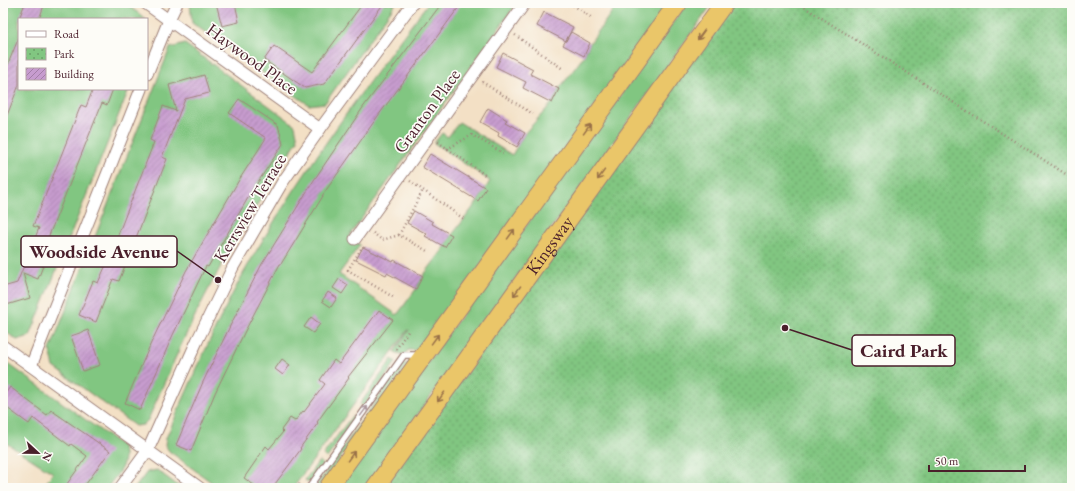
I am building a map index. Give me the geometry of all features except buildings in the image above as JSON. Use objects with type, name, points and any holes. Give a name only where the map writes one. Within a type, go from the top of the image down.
[{"type":"highway","points":[[328,488],[678,3]]},
{"type":"highway","name":"Kingsway","points":[[375,488],[724,3]]},
{"type":"street","name":"Haywood Place","points":[[145,3],[320,129]]},
{"type":"street","points":[[148,71],[168,20],[177,3]]},
{"type":"street","name":"Kerrsview Terrace","points":[[120,488],[148,450],[197,341],[233,267],[282,183],[413,3]]},
{"type":"street","name":"Granton Place","points":[[355,239],[525,3]]},
{"type":"street","points":[[31,366],[141,90]]},
{"type":"street","points":[[3,346],[200,488]]},
{"type":"lane","points":[[309,488],[404,355],[424,356]]},
{"type":"path","points":[[570,3],[592,18]]},
{"type":"path","points":[[798,3],[1072,178]]},
{"type":"path","points":[[507,29],[563,69]]},
{"type":"path","points":[[473,76],[533,114]]},
{"type":"path","points":[[447,149],[472,135],[504,154]]},
{"type":"path","points":[[429,136],[485,175]]},
{"type":"path","points":[[402,175],[464,219]]},
{"type":"path","points":[[364,226],[382,240],[399,235],[423,190]]},
{"type":"path","points":[[364,226],[367,239],[348,270],[393,297]]},
{"type":"path","points":[[399,235],[429,252]]},
{"type":"green space","points":[[10,3],[125,3],[145,18],[18,18],[18,90],[129,90],[30,336],[17,340],[3,330],[3,20]]},
{"type":"green space","points":[[190,3],[396,3],[325,103],[309,105],[192,23]]},
{"type":"green space","points":[[428,3],[517,3],[349,236],[360,245],[339,274],[397,315],[452,235],[478,201],[490,181],[434,143],[442,133],[448,137],[459,122],[512,155],[525,133],[552,103],[559,89],[584,56],[590,43],[618,3],[669,3],[420,350],[408,350],[404,355],[394,352],[408,330],[293,488],[219,488],[169,451],[165,445],[166,438],[230,298],[255,253],[295,188],[360,94]]},
{"type":"green space","points":[[687,3],[713,3],[365,488],[337,488]]},
{"type":"green space","points":[[733,3],[1072,3],[1072,488],[383,488]]},
{"type":"green space","points":[[185,44],[295,125],[298,140],[244,226],[214,279],[188,331],[148,420],[143,425],[135,426],[54,367],[50,350],[170,48]]},
{"type":"green space","points":[[392,359],[396,362],[363,407],[360,404]]},
{"type":"green space","points":[[3,360],[122,446],[124,452],[123,464],[107,488],[42,488],[53,473],[3,441]]},
{"type":"green space","points":[[409,363],[319,488],[314,488],[402,364]]},
{"type":"green space","points":[[352,416],[355,418],[327,458],[323,455]]},
{"type":"green space","points":[[319,461],[323,464],[309,483],[305,480]]},
{"type":"green space","points":[[157,470],[181,488],[135,488],[147,472]]},
{"type":"place","name":"Woodside Avenue","points":[[218,280]]},
{"type":"place","name":"Caird Park","points":[[785,328]]}]
